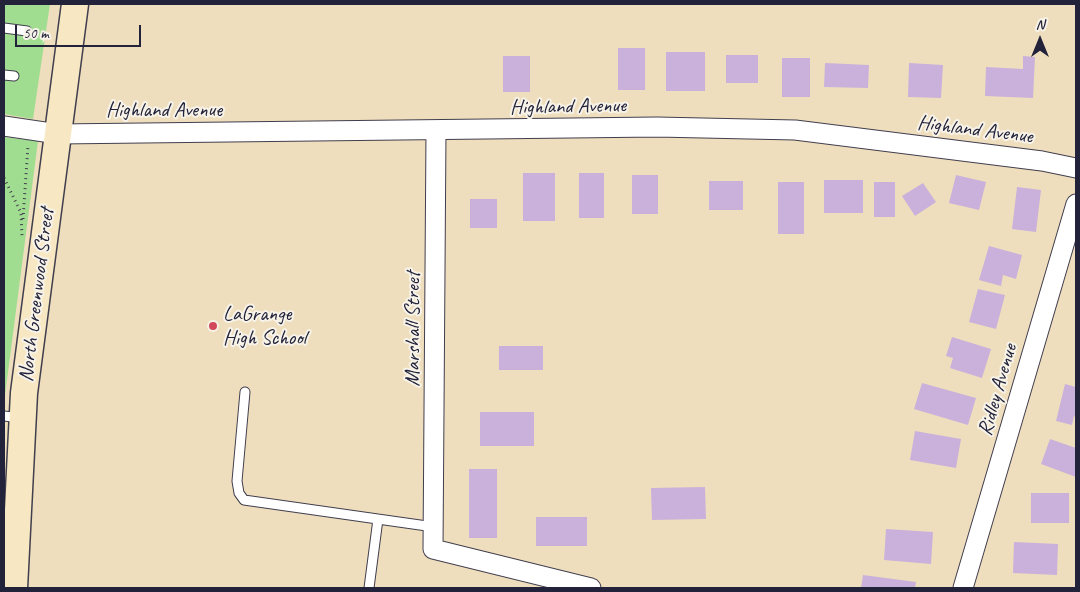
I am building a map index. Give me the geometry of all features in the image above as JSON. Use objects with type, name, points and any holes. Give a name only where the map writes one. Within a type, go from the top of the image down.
[{"type":"main road","name":"North Greenwood Street","points":[[14,588],[13,417],[33,319],[75,4]]},
{"type":"street","name":"Highland Avenue","points":[[4,126],[58,134],[657,128],[795,130],[1042,161],[1076,168]]},
{"type":"street","name":"Marshall Street","points":[[436,131],[433,550],[591,588]]},
{"type":"street","name":"Ridley Avenue","points":[[963,588],[1076,204]]},
{"type":"lane","points":[[4,28],[27,31]]},
{"type":"lane","points":[[4,75],[14,76]]},
{"type":"lane","points":[[245,392],[237,481],[239,494],[244,500],[434,527]]},
{"type":"lane","points":[[369,588],[378,519]]},
{"type":"path","points":[[4,178],[21,213],[22,237],[29,146]]},
{"type":"green space","points":[[4,4],[50,4],[33,119],[4,114]]},
{"type":"green space","points":[[4,137],[38,141],[4,403]]},
{"type":"building","points":[[618,48],[645,48],[645,90],[618,90]]},
{"type":"building","points":[[666,52],[705,52],[705,91],[666,91]]},
{"type":"building","points":[[726,55],[758,55],[758,83],[726,83]]},
{"type":"building","points":[[503,56],[530,56],[530,92],[503,92]]},
{"type":"building","points":[[1023,56],[1035,57],[1033,98],[985,96],[986,67],[1023,69]]},
{"type":"building","points":[[782,58],[810,58],[810,97],[782,97]]},
{"type":"building","points":[[825,63],[869,65],[868,88],[824,87]]},
{"type":"building","points":[[909,63],[943,65],[941,98],[908,97]]},
{"type":"building","points":[[523,173],[555,173],[555,221],[523,221]]},
{"type":"building","points":[[579,173],[604,173],[604,218],[579,218]]},
{"type":"building","points":[[632,175],[658,175],[658,214],[632,214]]},
{"type":"building","points":[[956,175],[986,182],[979,210],[949,203]]},
{"type":"building","points":[[824,180],[863,180],[863,213],[824,213]]},
{"type":"building","points":[[709,181],[743,181],[743,210],[709,210]]},
{"type":"building","points":[[778,182],[804,182],[804,234],[778,234]]},
{"type":"building","points":[[874,182],[895,182],[895,217],[874,217]]},
{"type":"building","points":[[923,183],[936,202],[915,216],[902,196]]},
{"type":"building","points":[[1017,187],[1041,190],[1036,232],[1012,229]]},
{"type":"building","points":[[470,199],[497,199],[497,228],[470,228]]},
{"type":"building","points":[[989,246],[1022,255],[1016,279],[1003,275],[1001,286],[979,280]]},
{"type":"building","points":[[978,289],[1005,295],[996,329],[969,322]]},
{"type":"building","points":[[952,337],[991,349],[982,378],[950,368],[953,358],[946,356]]},
{"type":"building","points":[[499,346],[543,346],[543,370],[499,370]]},
{"type":"building","points":[[922,383],[976,398],[968,425],[914,409]]},
{"type":"building","points":[[1065,384],[1076,387],[1076,417],[1074,416],[1072,425],[1056,421]]},
{"type":"building","points":[[480,412],[534,412],[534,446],[480,446]]},
{"type":"building","points":[[915,431],[961,439],[956,468],[910,460]]},
{"type":"building","points":[[1050,439],[1076,448],[1076,477],[1041,464]]},
{"type":"building","points":[[469,469],[497,469],[497,538],[469,538]]},
{"type":"building","points":[[705,487],[706,519],[652,520],[651,488]]},
{"type":"building","points":[[1031,493],[1069,493],[1069,523],[1031,523]]},
{"type":"building","points":[[536,517],[587,517],[587,546],[536,546]]},
{"type":"building","points":[[886,529],[933,532],[931,564],[884,560]]},
{"type":"building","points":[[1014,542],[1058,544],[1057,575],[1013,573]]},
{"type":"building","points":[[863,575],[916,582],[915,588],[861,588]]},
{"type":"place","name":"LaGrange High School","points":[[213,326]]}]
